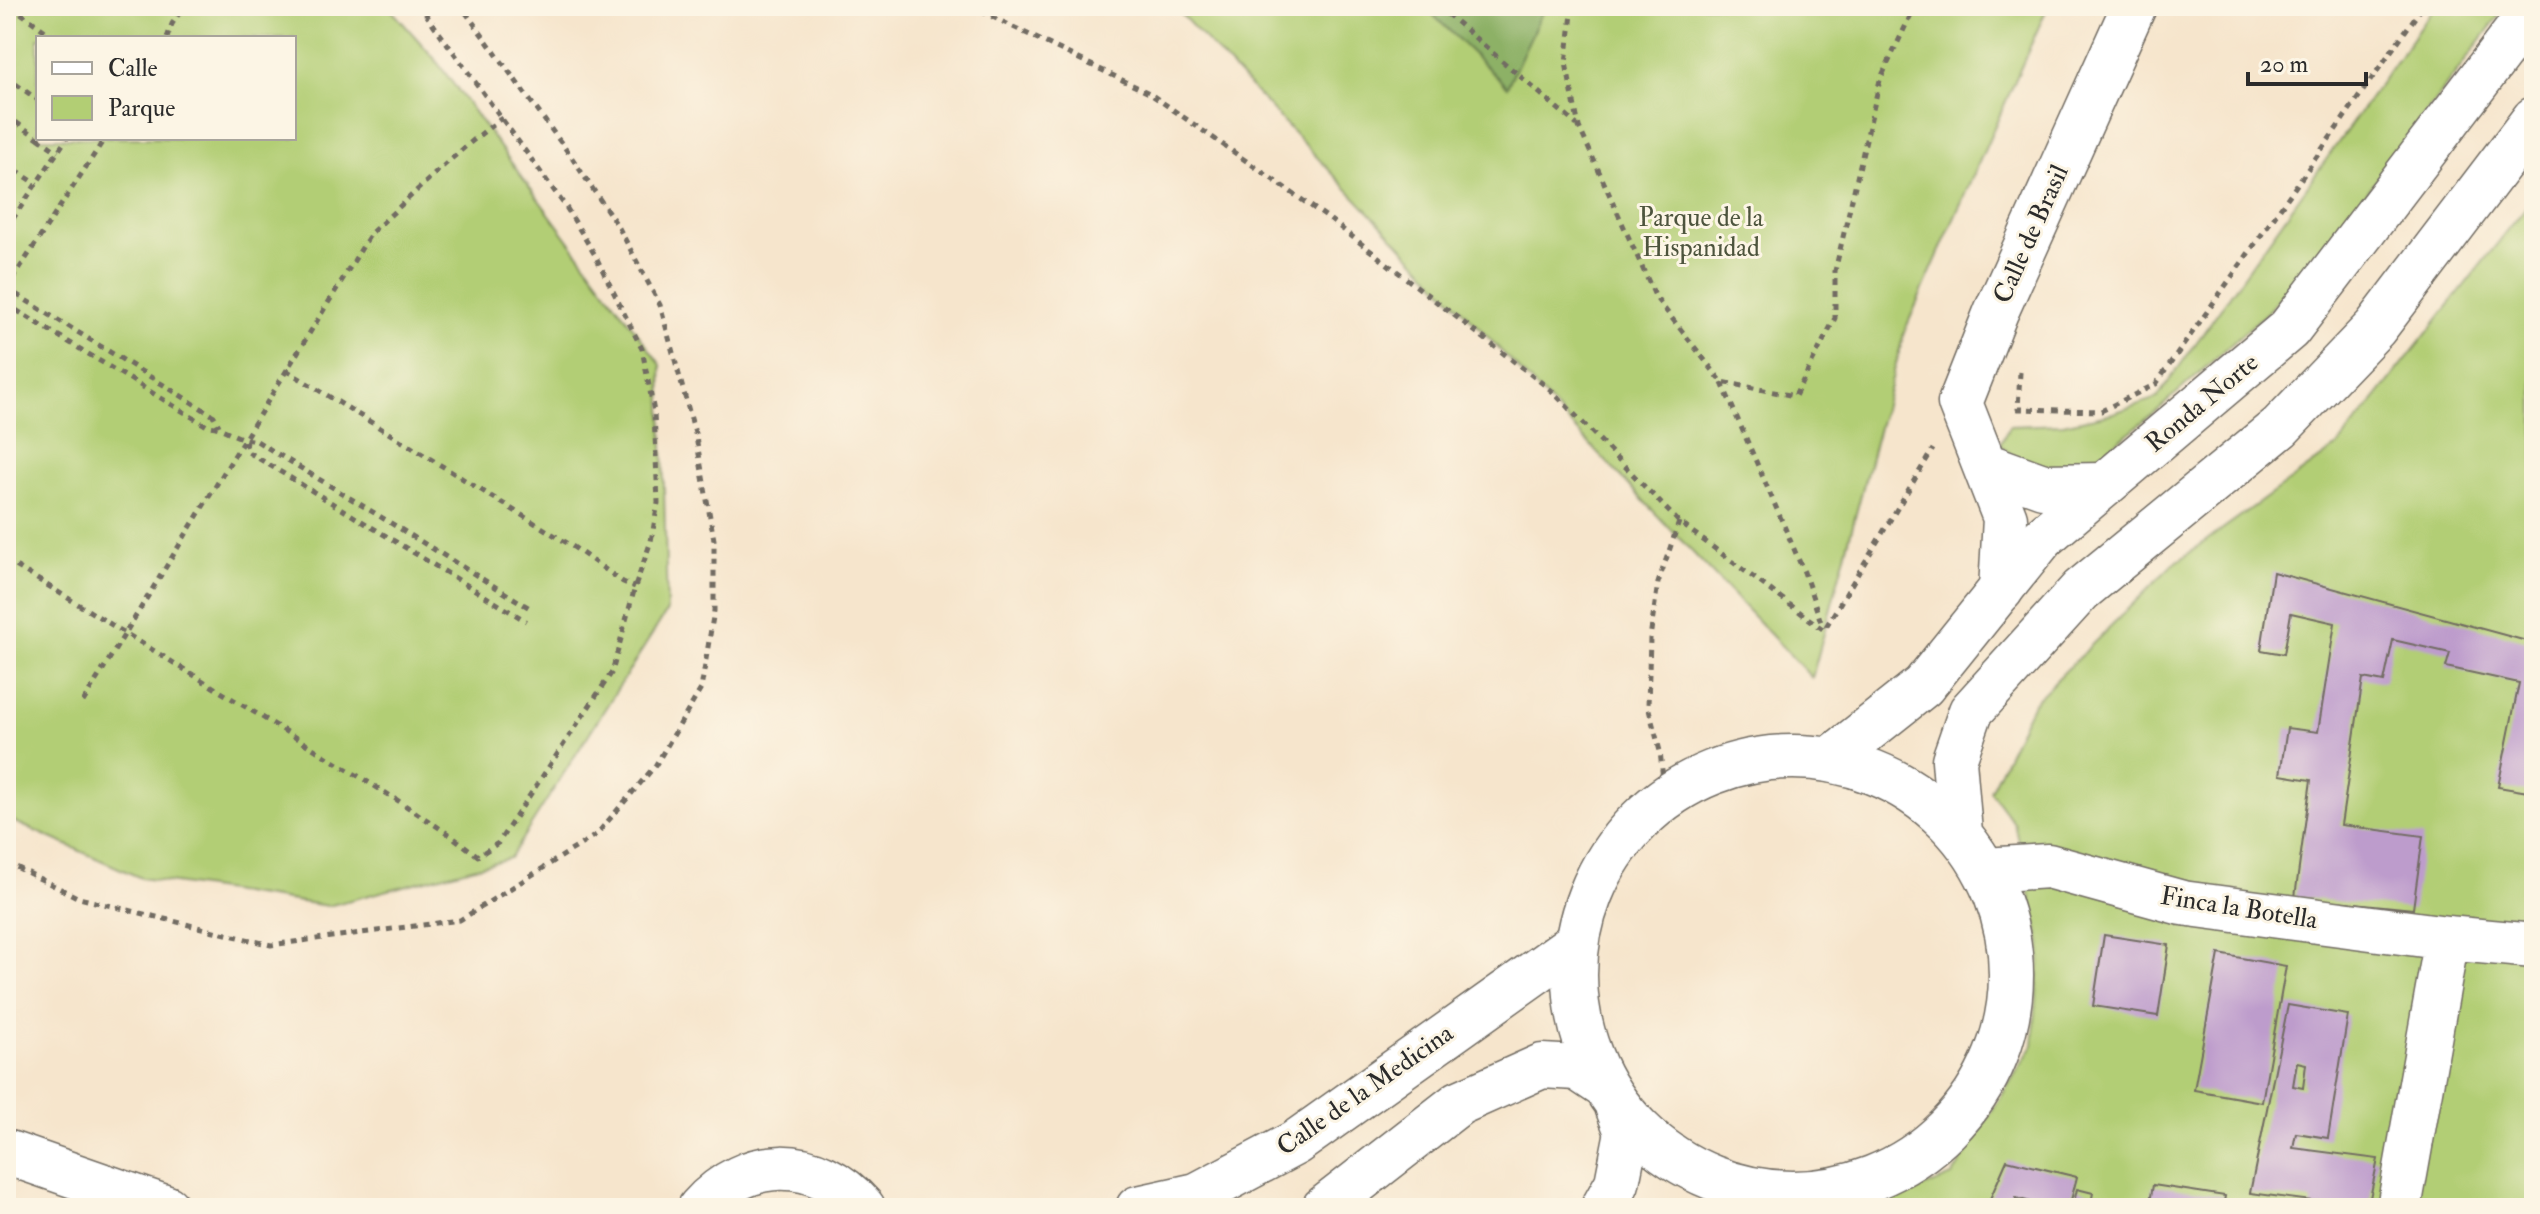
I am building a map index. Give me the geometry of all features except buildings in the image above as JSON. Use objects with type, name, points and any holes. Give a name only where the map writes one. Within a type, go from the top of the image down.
[{"type":"main road","name":"Calle de Brasil","points":[[1960,403],[1984,342],[2134,6]]},
{"type":"main road","name":"Ronda Norte","points":[[1831,759],[1923,686],[2043,537],[2289,329],[2534,8]]},
{"type":"main road","points":[[1960,833],[1954,760],[1971,711],[2081,590],[2280,427],[2375,328],[2534,119]]},
{"type":"main road","points":[[1960,403],[2005,518],[2001,590]]},
{"type":"main road","points":[[1985,465],[2043,486],[2104,485]]},
{"type":"main road","points":[[1324,1208],[1459,1103],[1542,1066],[1577,1068],[1611,1096],[1646,1138],[1682,1164],[1712,1195],[1766,1192],[1861,1196],[1916,1156],[1963,1112],[1995,1056],[2011,994],[2007,930],[1985,870],[1960,833],[1939,812],[1915,793],[1875,772],[1831,759],[1788,757],[1745,762],[1703,776],[1665,798],[1632,827],[1606,862],[1587,901],[1576,943],[1574,981],[1578,1018],[1588,1053],[1611,1096],[1627,1132],[1617,1183],[1603,1208]]},
{"type":"main road","name":"Finca la Botella","points":[[1985,870],[2048,866],[2182,903],[2447,938],[2534,946]]},
{"type":"main road","points":[[2399,1208],[2447,938]]},
{"type":"main road","name":"Calle de la Medicina","points":[[1138,1208],[1197,1195],[1295,1143],[1576,943]]},
{"type":"main road","points":[[6,1152],[167,1208]]},
{"type":"main road","points":[[700,1208],[715,1190],[747,1173],[782,1167],[817,1173],[848,1191],[863,1208]]},
{"type":"path","points":[[6,13],[11,6],[52,36]]},
{"type":"path","points":[[168,36],[184,6]]},
{"type":"path","points":[[6,560],[394,798],[478,856],[498,843],[612,672],[651,541],[658,503],[654,412],[642,349],[595,255],[566,207],[420,6]]},
{"type":"path","points":[[6,862],[79,898],[271,945],[460,920],[596,835],[655,766],[701,689],[714,611],[714,540],[696,437],[660,305],[619,228],[570,155],[461,6]]},
{"type":"path","points":[[970,6],[1149,93],[1328,218],[1551,390],[1679,522],[1824,630]]},
{"type":"path","points":[[1438,6],[1579,127]]},
{"type":"path","points":[[1573,6],[1566,63],[1579,127],[1656,298],[1722,382],[1804,572],[1824,630]]},
{"type":"path","points":[[1722,382],[1795,396],[1835,318],[1835,271],[1880,80],[1915,6]]},
{"type":"path","points":[[1984,342],[2021,354],[2018,409],[2101,411],[2156,384],[2423,6]]},
{"type":"path","points":[[6,77],[36,99]]},
{"type":"path","points":[[6,115],[36,137]]},
{"type":"path","points":[[83,702],[371,233],[443,165],[502,118]]},
{"type":"path","points":[[41,140],[58,152]]},
{"type":"path","points":[[6,229],[66,140]]},
{"type":"path","points":[[104,140],[6,288],[214,416],[219,426]]},
{"type":"path","points":[[6,164],[37,184]]},
{"type":"path","points":[[6,212],[14,217]]},
{"type":"path","points":[[6,304],[207,426],[219,426],[244,441],[255,440],[533,610]]},
{"type":"path","points":[[286,370],[635,587]]},
{"type":"path","points":[[1824,630],[1960,403]]},
{"type":"path","points":[[244,441],[248,452],[526,621]]},
{"type":"path","points":[[1665,798],[1660,751],[1648,706],[1650,638],[1658,583],[1679,522]]},
{"type":"green space","points":[[6,6],[388,6],[434,58],[661,365],[667,611],[510,858],[328,906],[141,878],[6,818]]},
{"type":"green space","name":"Parque de la Hispanidad","points":[[1164,6],[2048,6],[1905,330],[1812,678],[1179,12]]},
{"type":"green space","points":[[1424,6],[1545,6],[1507,87]]},
{"type":"green space","points":[[2435,6],[2506,6],[2334,236],[2267,312],[2157,411],[2096,458],[2051,469],[2012,455],[2000,445],[2009,426],[2063,424],[2113,413],[2157,398]]},
{"type":"green space","points":[[2534,197],[2534,1208],[1873,1208],[1952,1176],[2033,1045],[2041,944],[2014,823],[1990,791],[2033,703],[2171,566],[2338,446]]}]
